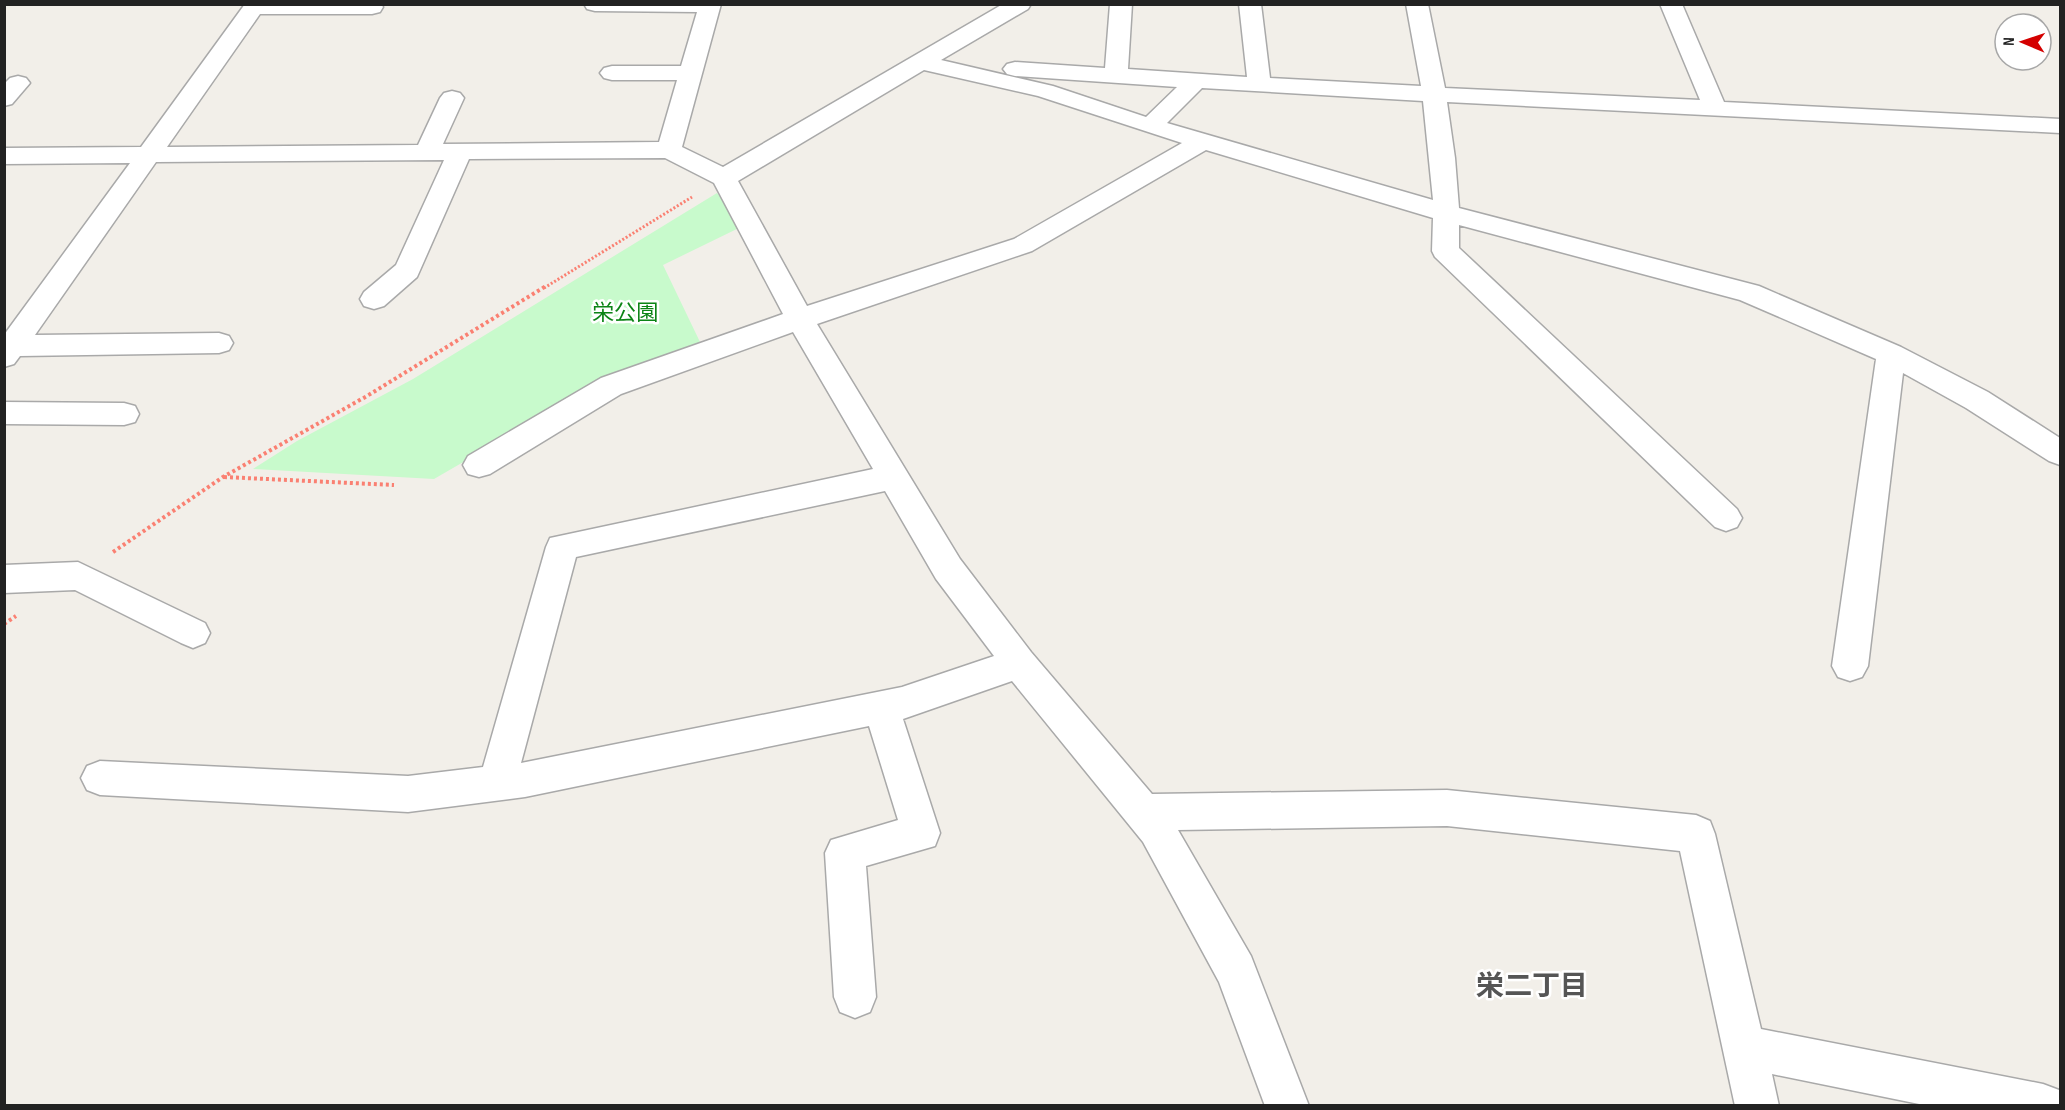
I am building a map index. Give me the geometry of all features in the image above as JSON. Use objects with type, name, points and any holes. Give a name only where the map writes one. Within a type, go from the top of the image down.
[{"type":"street","points":[[595,4],[710,5],[669,150]]},
{"type":"street","points":[[1116,75],[1121,4]]},
{"type":"street","points":[[1250,4],[1259,84]]},
{"type":"street","points":[[1417,4],[1434,93],[1448,213],[1445,251],[1726,518]]},
{"type":"street","points":[[1671,4],[1715,108]]},
{"type":"street","points":[[8,351],[255,5],[372,7]]},
{"type":"street","points":[[724,178],[1012,7]]},
{"type":"street","points":[[920,63],[1259,84],[2061,126]]},
{"type":"street","points":[[920,63],[1045,91],[1202,142],[1448,213],[1749,293],[1891,354],[1977,400],[2061,453]]},
{"type":"street","points":[[612,73],[690,73]]},
{"type":"street","points":[[1150,126],[1197,80]]},
{"type":"street","points":[[427,152],[452,98]]},
{"type":"street","points":[[479,465],[611,386],[800,319],[1023,245],[1202,142]]},
{"type":"street","points":[[4,156],[669,150],[724,178],[800,319],[948,569],[1019,663],[1157,829],[1236,970],[1287,1106]]},
{"type":"street","points":[[374,298],[407,270],[460,152]]},
{"type":"street","points":[[8,351],[219,343]]},
{"type":"street","points":[[1850,666],[1891,354]]},
{"type":"street","points":[[4,413],[124,414]]},
{"type":"street","points":[[497,784],[562,547],[893,477]]},
{"type":"street","points":[[4,579],[78,576],[193,633]]},
{"type":"street","points":[[100,778],[408,794],[497,784],[902,704],[1019,663]]},
{"type":"street","points":[[855,997],[845,853],[921,833],[881,708]]},
{"type":"street","points":[[1142,812],[1447,808],[1696,834],[1756,1106]]},
{"type":"street","points":[[1743,1047],[2043,1106]]},
{"type":"path","points":[[78,576],[223,477],[367,396],[724,178]]},
{"type":"path","points":[[223,477],[394,485]]},
{"type":"path","points":[[4,624],[23,612]]},
{"type":"green space","name":"栄公園","points":[[717,193],[743,226],[663,265],[700,342],[615,374],[434,479],[253,469],[297,441],[413,379]]},
{"type":"district","name":"栄二丁目","points":[[1532,985]]}]
